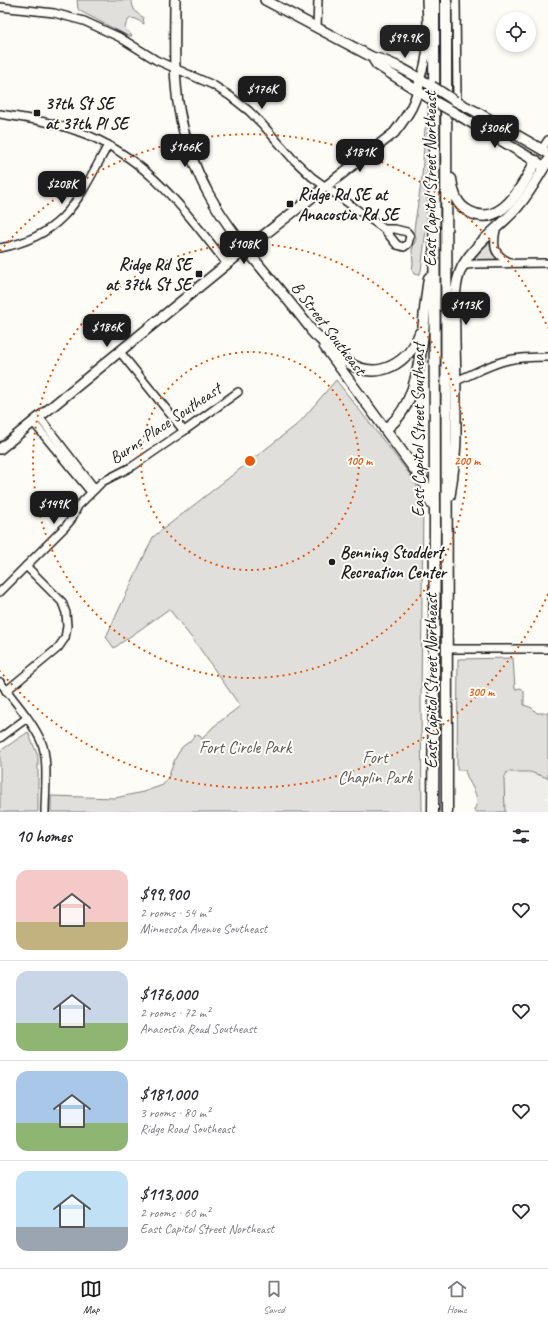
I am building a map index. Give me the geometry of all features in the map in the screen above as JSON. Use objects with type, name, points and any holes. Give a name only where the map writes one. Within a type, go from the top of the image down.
[{"type":"main road","name":"B Street Southeast","points":[[175,0],[175,68],[177,96],[180,114],[197,170],[224,218],[312,331],[385,429]]},
{"type":"main road","points":[[265,0],[372,58],[380,59],[420,79],[545,151],[536,161],[519,191],[501,210],[487,215],[473,214],[463,208],[454,197],[448,157],[446,124]]},
{"type":"main road","points":[[273,0],[292,10],[299,18]]},
{"type":"main road","name":"East Capitol Street Southeast","points":[[433,812],[435,524],[434,0]]},
{"type":"main road","name":"East Capitol Street Northeast","points":[[446,0],[447,812]]},
{"type":"main road","points":[[372,58],[377,65],[418,92],[547,166]]},
{"type":"main road","points":[[0,449],[227,264],[394,133],[405,119],[418,92],[420,79]]},
{"type":"main road","name":"East Capitol Street Northeast","points":[[446,525],[455,459],[456,289],[458,278],[468,257],[522,201],[547,166]]},
{"type":"main road","points":[[434,218],[420,359],[415,382],[408,399],[399,414],[385,429],[424,482],[431,502],[435,524]]},
{"type":"main road","points":[[312,331],[350,364],[364,369],[379,370],[396,365],[410,353],[419,337],[424,316]]},
{"type":"street","points":[[317,27],[318,0]]},
{"type":"street","points":[[420,79],[427,53],[426,0]]},
{"type":"street","name":"East Capitol Street Northeast","points":[[456,0],[456,101]]},
{"type":"street","points":[[0,7],[54,13],[84,20],[119,37],[143,52],[213,86],[244,106],[292,158],[325,188],[384,229]]},
{"type":"street","points":[[0,114],[55,124],[88,135],[108,145],[134,162],[178,202],[227,264]]},
{"type":"street","points":[[545,151],[548,140]]},
{"type":"street","points":[[0,248],[24,242],[36,237],[48,230],[64,217],[75,204],[108,145]]},
{"type":"street","points":[[496,229],[493,241],[498,255],[504,260],[512,263]]},
{"type":"street","points":[[462,267],[474,264],[548,263]]},
{"type":"street","points":[[120,352],[184,431]]},
{"type":"street","points":[[456,381],[496,363],[528,357],[548,356]]},
{"type":"street","name":"Burns Place Southeast","points":[[0,592],[68,524],[78,506],[102,482],[133,466],[238,392]]},
{"type":"street","points":[[36,419],[93,491]]},
{"type":"street","points":[[6,691],[58,648],[65,638],[67,626],[66,613],[62,602],[26,566]]},
{"type":"street","points":[[447,649],[548,649]]},
{"type":"street","points":[[0,682],[27,718],[42,742],[46,761],[45,812]]},
{"type":"street","points":[[0,738],[27,718]]},
{"type":"shaded area","points":[[504,773],[531,773],[548,779],[548,812],[505,812]]},
{"type":"green space","points":[[77,0],[132,0],[135,10],[143,17],[144,24],[136,19],[130,18],[125,28],[132,36],[128,36],[80,11],[78,9]]},
{"type":"green space","points":[[429,125],[427,221],[421,271],[418,275],[414,274],[412,270],[412,250],[416,239],[414,229],[422,177],[425,128]]},
{"type":"green space","points":[[489,242],[492,253],[500,260],[474,261],[473,257]]},
{"type":"green space","points":[[336,380],[415,481],[423,501],[421,702],[422,812],[51,812],[51,796],[115,798],[143,792],[163,785],[168,778],[175,759],[182,747],[195,735],[200,736],[202,739],[213,727],[240,706],[198,646],[169,609],[114,648],[106,637],[153,537],[299,423]]},
{"type":"green space","points":[[513,658],[515,689],[521,688],[524,691],[524,705],[532,708],[537,713],[548,713],[548,778],[530,772],[507,772],[504,779],[505,812],[475,812],[474,810],[477,800],[474,790],[465,770],[457,770],[458,659]]},
{"type":"green space","points":[[28,732],[38,756],[38,812],[0,812],[0,751]]},
{"type":"place","name":"37th St SE at 37th Pl SE","points":[[37,113]]},
{"type":"place","name":"Ridge Rd SE at Anacostia Rd SE","points":[[290,204]]},
{"type":"place","name":"Ridge Rd SE at 37th St SE","points":[[199,274]]},
{"type":"place","name":"Benning Stoddert Recreation Center","points":[[332,562]]},
{"type":"park label","name":"Fort Circle Park","points":[[245,747]]},
{"type":"park label","name":"Fort Chaplin Park","points":[[375,767]]}]
